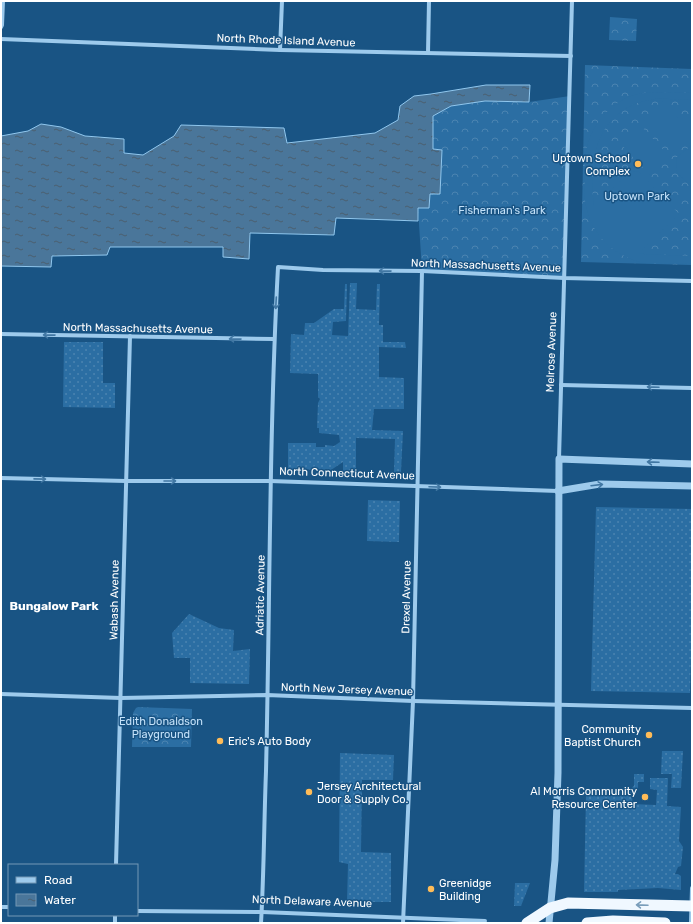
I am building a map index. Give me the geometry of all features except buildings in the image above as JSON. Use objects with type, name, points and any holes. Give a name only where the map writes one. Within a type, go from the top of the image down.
[{"type":"highway","points":[[527,923],[550,908],[575,902],[692,906]]},
{"type":"highway","points":[[587,923],[613,921],[665,923]]},
{"type":"street","points":[[1,27],[3,1]]},
{"type":"street","points":[[280,50],[282,1]]},
{"type":"street","points":[[428,53],[429,1]]},
{"type":"street","name":"Melrose Avenue","points":[[549,923],[555,860],[558,773],[558,491],[572,1]]},
{"type":"street","name":"North Rhode Island Avenue","points":[[1,39],[280,50],[571,56]]},
{"type":"street","name":"North Massachusetts Avenue","points":[[278,268],[422,271],[564,278],[692,281]]},
{"type":"street","name":"Adriatic Avenue","points":[[261,923],[267,695],[270,481],[274,339],[278,268]]},
{"type":"street","name":"Drexel Avenue","points":[[403,920],[412,701],[422,271]]},
{"type":"street","name":"North Massachusetts Avenue","points":[[1,334],[274,339]]},
{"type":"street","name":"Wabash Avenue","points":[[116,864],[130,336]]},
{"type":"street","points":[[561,385],[692,388]]},
{"type":"street","points":[[559,459],[692,464]]},
{"type":"street","name":"North Connecticut Avenue","points":[[1,478],[126,481],[270,481],[558,491],[600,484],[692,486]]},
{"type":"street","name":"North New Jersey Avenue","points":[[1,694],[121,698],[267,695],[412,701],[692,708]]},
{"type":"street","points":[[691,923],[692,888]]},
{"type":"street","name":"North Delaware Avenue","points":[[138,911],[262,912],[403,920],[485,921]]},
{"type":"green space","points":[[610,17],[637,19],[636,41],[609,40]]},
{"type":"green space","name":"Uptown Park","points":[[585,65],[692,69],[692,265],[581,262]]},
{"type":"green space","points":[[642,93],[692,93],[692,100],[655,99],[636,104],[620,112],[609,123],[600,137],[595,153],[592,188],[594,206],[631,171],[639,172],[679,214],[639,253],[692,256],[692,264],[643,263],[623,255],[614,250],[599,235],[589,217],[586,206],[586,152],[594,128],[610,109],[627,97]]},
{"type":"green space","name":"Fisherman's Park","points":[[570,96],[564,278],[422,271],[418,208],[430,194],[440,194],[442,150],[433,149],[433,116],[451,106],[485,101],[529,102]]},
{"type":"green space","points":[[662,101],[692,133],[692,137],[675,152],[643,119]]},
{"type":"green space","points":[[638,123],[670,157],[650,175],[618,141]]},
{"type":"green space","points":[[692,145],[692,188],[676,171],[677,157]]},
{"type":"green space","points":[[350,283],[357,283],[356,309],[376,310],[377,284],[380,284],[379,325],[383,325],[383,342],[405,342],[406,348],[379,347],[379,377],[404,378],[404,409],[374,409],[372,430],[403,431],[401,472],[394,472],[395,439],[356,438],[356,471],[343,471],[343,462],[331,470],[288,469],[288,443],[316,443],[316,447],[325,447],[325,445],[334,446],[340,442],[339,435],[319,433],[319,428],[317,428],[318,403],[320,399],[318,397],[318,374],[290,373],[291,334],[304,335],[305,323],[314,323],[334,309],[344,309],[345,284],[347,284],[346,321],[333,322],[332,335],[348,336]]},
{"type":"green space","points":[[64,342],[103,342],[103,383],[115,383],[115,408],[63,407]]},
{"type":"green space","points":[[368,500],[400,501],[399,542],[367,541]]},
{"type":"green space","points":[[596,507],[692,509],[692,622],[690,693],[591,691]]},
{"type":"green space","points":[[189,614],[219,628],[234,630],[233,651],[250,649],[249,684],[190,683],[190,658],[174,658],[172,633]]},
{"type":"green space","name":"Edith Donaldson Playground","points":[[138,707],[192,709],[191,747],[132,747],[133,713]]},
{"type":"green space","points":[[662,751],[683,751],[681,788],[671,788],[672,774],[661,774]]},
{"type":"green space","points":[[340,753],[394,755],[393,780],[362,780],[361,852],[391,853],[391,902],[347,902],[348,864],[339,862]]},
{"type":"green space","points":[[634,774],[644,774],[644,782],[638,782],[638,789],[633,789],[632,804],[656,805],[657,790],[650,789],[650,778],[668,778],[667,806],[681,807],[679,841],[683,847],[681,866],[678,867],[675,874],[681,876],[681,890],[658,888],[618,890],[618,892],[584,892],[586,795],[621,796],[634,786]]},
{"type":"green space","points":[[515,883],[530,883],[521,906],[514,906]]},
{"type":"water","points":[[486,85],[530,85],[529,102],[485,101],[451,106],[433,116],[433,149],[442,150],[440,194],[430,194],[429,208],[418,208],[418,221],[336,218],[334,235],[250,233],[249,259],[223,257],[223,247],[110,247],[107,255],[52,256],[51,267],[1,266],[1,136],[28,131],[41,124],[61,127],[85,136],[124,139],[124,153],[143,155],[174,136],[181,125],[284,128],[287,143],[375,133],[398,120],[400,106],[414,96]]},
{"type":"place","name":"Uptown School Complex","points":[[638,164]]},
{"type":"place","name":"Community Baptist Church","points":[[649,735]]},
{"type":"place","name":"Eric's Auto Body","points":[[220,741]]},
{"type":"place","name":"Jersey Architectural Door & Supply Co.","points":[[309,792]]},
{"type":"place","name":"Al Morris Community Resource Center","points":[[645,797]]},
{"type":"place","name":"Greenidge Building","points":[[431,889]]},
{"type":"district","name":"Bungalow Park","points":[[54,606]]}]
